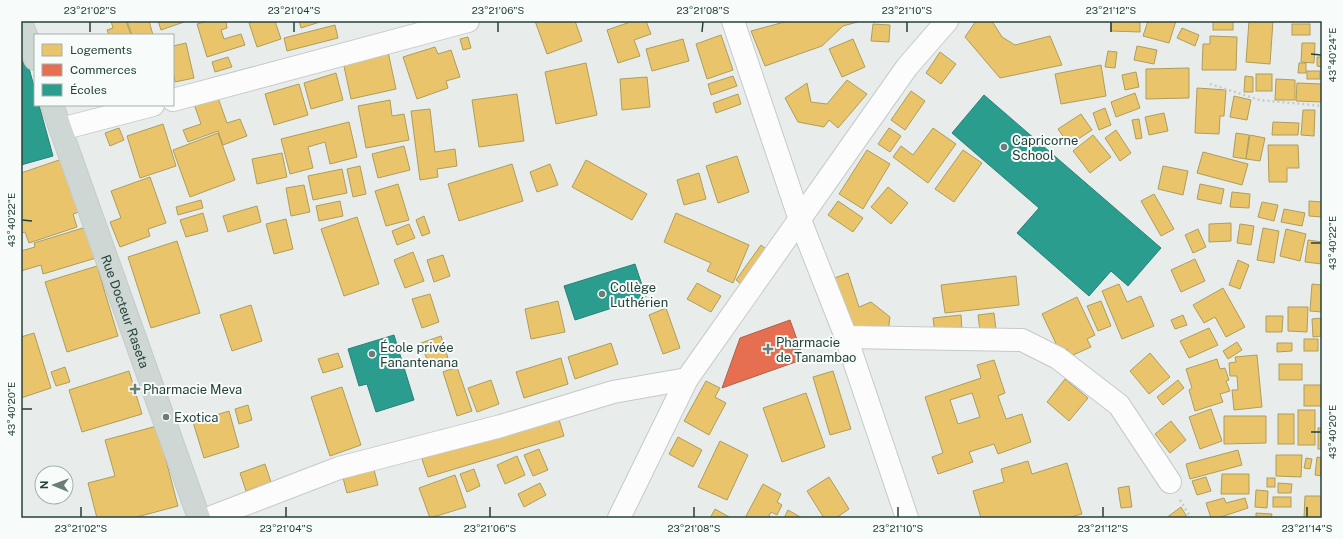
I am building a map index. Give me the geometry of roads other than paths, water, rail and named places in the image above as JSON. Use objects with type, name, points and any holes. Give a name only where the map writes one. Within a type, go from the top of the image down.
[{"type":"main road","points":[[21,22],[34,56]]},
{"type":"main road","name":"Rue Docteur Raseta","points":[[52,106],[199,518]]},
{"type":"street","points":[[174,100],[468,21]]},
{"type":"street","points":[[733,21],[800,220],[846,337],[907,518]]},
{"type":"street","points":[[619,518],[687,379],[907,67],[948,21]]},
{"type":"street","points":[[61,129],[149,106]]},
{"type":"street","points":[[846,337],[1022,340],[1058,358],[1119,405],[1170,482]]},
{"type":"street","points":[[210,518],[339,468],[501,426],[613,392],[687,379]]},
{"type":"place","name":"Capricorne School","points":[[1004,147]]},
{"type":"place","name":"Collège Luthérien","points":[[602,294]]},
{"type":"place","name":"Pharmacie de Tanambao","points":[[768,349]]},
{"type":"place","name":"École privée Fanantenana","points":[[372,354]]},
{"type":"place","name":"Pharmacie Meva","points":[[135,389]]},
{"type":"place","name":"Exotica","points":[[166,417]]}]
